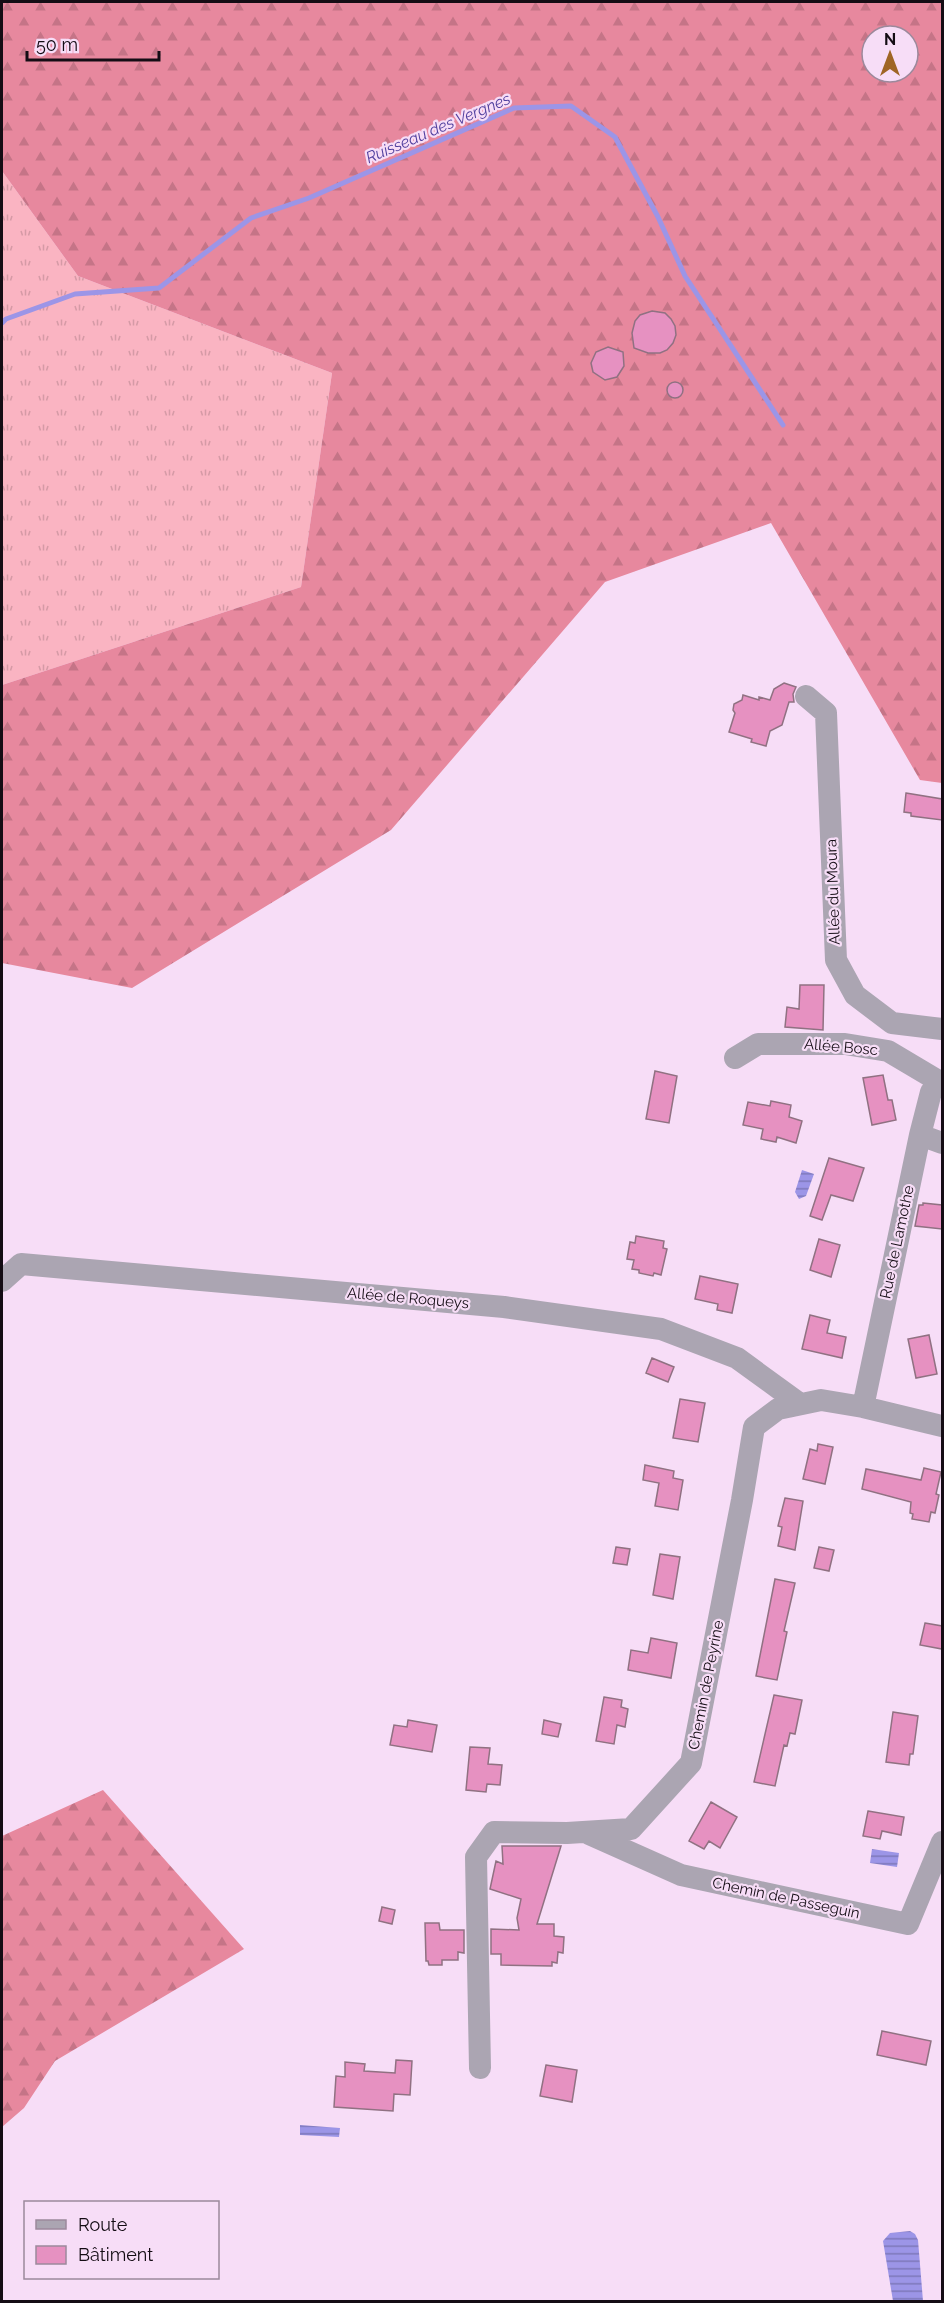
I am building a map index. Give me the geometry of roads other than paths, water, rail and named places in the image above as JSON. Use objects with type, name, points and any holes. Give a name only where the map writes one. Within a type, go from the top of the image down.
[{"type":"street","name":"Allée du Moura","points":[[806,696],[826,712],[836,960],[855,995],[892,1023],[940,1033]]},
{"type":"street","name":"Allée Bosc","points":[[735,1059],[758,1044],[845,1044],[888,1051],[942,1083]]},
{"type":"street","name":"Rue de Lamothe","points":[[863,1407],[920,1135],[931,1092],[942,1083]]},
{"type":"street","points":[[920,1135],[942,1143]]},
{"type":"street","name":"Allée de Roqueys","points":[[2,1281],[21,1264],[504,1307],[661,1329],[737,1358],[800,1404]]},
{"type":"street","name":"Chemin de Peyrine","points":[[480,2068],[476,1857],[494,1832],[585,1832],[631,1829],[691,1763],[742,1500],[753,1427],[778,1409],[821,1400],[863,1407],[942,1426]]},
{"type":"street","name":"Chemin de Passeguin","points":[[585,1832],[681,1875],[908,1924],[942,1842]]},
{"type":"waterway","name":"Ruisseau des Vergnes","points":[[2,323],[6,319],[75,294],[159,288],[251,218],[309,198],[514,108],[571,106],[615,137],[658,217],[685,276],[783,425]]}]
